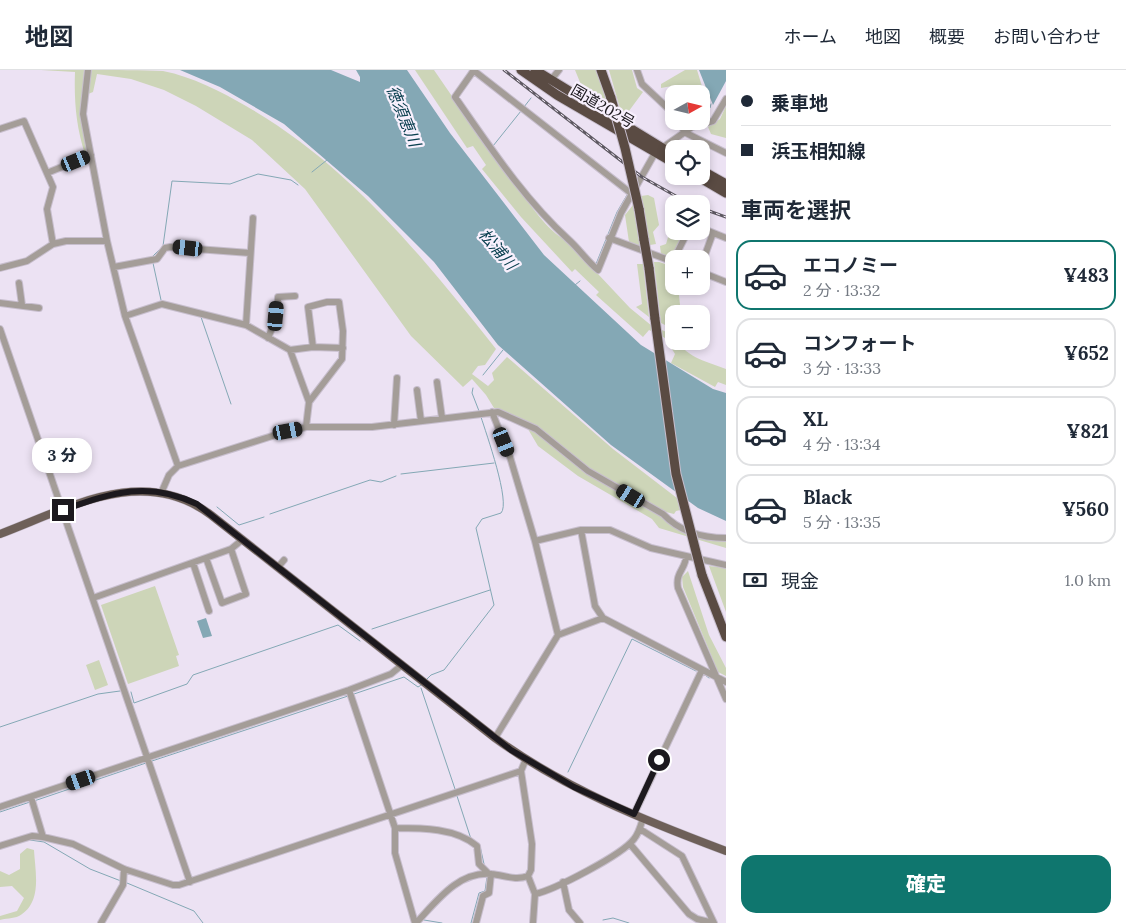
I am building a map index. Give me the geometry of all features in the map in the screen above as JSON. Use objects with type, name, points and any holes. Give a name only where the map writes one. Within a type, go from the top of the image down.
[{"type":"highway","name":"国道202号","points":[[520,70],[557,95],[665,152]]},
{"type":"highway","name":"国道202号","points":[[535,70],[665,156]]},
{"type":"highway","points":[[601,70],[626,148],[639,209],[649,268],[676,474],[702,574],[726,637]]},
{"type":"highway","points":[[710,175],[726,184]]},
{"type":"highway","points":[[710,184],[726,193]]},
{"type":"main road","points":[[0,534],[63,510],[116,493],[140,490],[162,491],[197,504],[495,738],[526,759],[585,792],[643,818],[726,851]]},
{"type":"street","points":[[88,70],[83,114],[107,241],[125,316],[178,466]]},
{"type":"street","points":[[632,194],[474,70],[455,97],[526,196],[558,232],[569,240],[598,270],[610,238],[632,194],[658,150],[684,132],[713,121],[726,99]]},
{"type":"street","points":[[551,80],[559,70]]},
{"type":"street","points":[[638,70],[642,84],[665,106]]},
{"type":"street","points":[[0,129],[24,121],[53,188],[47,209],[53,244]]},
{"type":"street","points":[[684,132],[726,153]]},
{"type":"street","points":[[47,173],[91,155]]},
{"type":"street","points":[[246,325],[253,218]]},
{"type":"street","points":[[710,232],[726,238]]},
{"type":"street","points":[[707,250],[713,233]]},
{"type":"street","points":[[610,238],[665,257]]},
{"type":"street","points":[[0,260],[1,267],[27,261],[53,244],[66,241],[107,241]]},
{"type":"street","points":[[114,267],[157,259],[165,248],[170,247],[250,253]]},
{"type":"street","points":[[710,275],[725,279]]},
{"type":"street","points":[[19,283],[22,305]]},
{"type":"street","points":[[268,338],[276,316],[278,297],[295,296]]},
{"type":"street","points":[[309,402],[342,359],[343,331],[339,302],[327,302],[308,307],[312,346]]},
{"type":"street","points":[[0,303],[39,308]]},
{"type":"street","points":[[125,316],[162,304],[246,325],[290,350],[312,346],[343,348]]},
{"type":"street","points":[[0,329],[150,760],[190,882]]},
{"type":"street","points":[[290,350],[309,402],[306,428]]},
{"type":"street","points":[[394,425],[397,378]]},
{"type":"street","points":[[437,382],[442,418]]},
{"type":"street","points":[[417,390],[420,421]]},
{"type":"street","points":[[162,491],[169,475],[178,466],[306,428],[394,425],[484,412],[498,412],[536,430],[588,471],[663,514],[672,523],[704,537],[726,538]]},
{"type":"street","points":[[492,412],[510,457],[535,541],[558,636]]},
{"type":"street","points":[[535,541],[581,530],[610,530],[651,548],[726,564]]},
{"type":"street","points":[[581,530],[595,606],[604,618],[726,682]]},
{"type":"street","points":[[93,598],[231,550],[242,540]]},
{"type":"street","points":[[206,558],[222,603],[246,594],[231,550]]},
{"type":"street","points":[[686,556],[685,564],[677,577],[678,588],[726,699]]},
{"type":"street","points":[[278,567],[284,560]]},
{"type":"street","points":[[192,563],[209,611]]},
{"type":"street","points":[[495,738],[558,636],[604,618]]},
{"type":"street","points":[[0,808],[32,800],[350,693],[392,674],[402,665]]},
{"type":"street","points":[[634,814],[702,670]]},
{"type":"street","points":[[350,693],[395,828],[395,853],[416,923],[452,886],[464,879],[489,873],[515,878],[528,876]]},
{"type":"street","points":[[526,759],[520,771],[532,844],[531,870],[528,876],[535,894],[533,923]]},
{"type":"street","points":[[0,846],[32,836],[43,837],[90,850],[124,869],[173,885],[190,882],[520,771]]},
{"type":"street","points":[[32,800],[43,837]]},
{"type":"street","points":[[535,894],[584,873],[630,844],[640,830],[643,818]]},
{"type":"street","points":[[395,828],[457,834],[477,846],[479,864],[489,873],[489,893],[483,896],[476,923]]},
{"type":"street","points":[[640,830],[682,856],[713,923]]},
{"type":"street","points":[[630,844],[689,914],[697,919],[713,923]]},
{"type":"street","points":[[101,923],[124,882],[124,869]]},
{"type":"street","points":[[563,882],[569,910],[580,923]]},
{"type":"green space","points":[[41,70],[84,70],[81,114],[88,153],[85,154],[78,123],[75,103],[75,72]]},
{"type":"green space","points":[[91,70],[163,71],[185,77],[226,95],[283,129],[351,184],[382,215],[441,281],[496,349],[485,365],[478,366],[472,374],[488,386],[494,380],[492,373],[507,357],[613,449],[690,508],[676,511],[674,514],[662,511],[660,516],[682,531],[708,539],[726,540],[726,548],[659,528],[652,519],[578,476],[538,446],[522,419],[494,408],[472,379],[463,387],[411,336],[305,189],[252,140],[196,106],[164,90],[131,79],[97,74],[93,92],[88,94]]},
{"type":"green space","points":[[415,70],[434,70],[495,157],[545,223],[567,241],[630,308],[652,326],[665,331],[665,338],[649,330],[643,337],[596,295],[599,292],[575,269],[572,272],[521,217],[482,169],[486,165],[473,146],[467,148]]},
{"type":"green space","points":[[575,70],[596,70],[610,108],[584,92]]},
{"type":"green space","points":[[609,70],[632,70],[637,88],[643,92],[623,119]]},
{"type":"green space","points":[[685,70],[697,70],[702,85],[665,85],[665,87],[661,88],[661,84]]},
{"type":"green space","points":[[726,106],[726,138],[711,134],[709,130],[710,126],[720,119]]},
{"type":"green space","points":[[648,195],[654,198],[659,225],[653,232],[656,244],[650,245],[641,196]]},
{"type":"green space","points":[[633,205],[640,246],[629,242],[625,215]]},
{"type":"green space","points":[[667,240],[682,240],[677,250],[665,250],[665,255],[661,254],[660,246],[666,244]]},
{"type":"green space","points":[[654,262],[665,264],[665,295],[679,295],[680,305],[665,305],[665,325],[661,323]]},
{"type":"green space","points":[[637,264],[643,264],[649,317],[636,307],[642,304]]},
{"type":"green space","points":[[672,350],[685,350],[705,362],[726,369],[726,385],[718,382],[715,387],[671,363],[675,354]]},
{"type":"green space","points":[[709,566],[726,568],[726,612]]},
{"type":"green space","points":[[688,571],[709,635],[726,668],[726,676],[718,672],[683,587],[682,577]]},
{"type":"green space","points":[[155,586],[179,655],[176,656],[179,666],[128,684],[101,605]]},
{"type":"green space","points":[[99,660],[108,685],[95,690],[86,665]]},
{"type":"green space","points":[[27,848],[34,850],[36,886],[32,903],[19,916],[0,920],[0,916],[17,911],[24,898],[12,886],[0,887],[0,871],[9,875],[20,869],[20,854]]},
{"type":"water","points":[[180,70],[331,70],[360,82],[360,77],[356,70],[407,70],[450,133],[544,255],[641,345],[713,389],[726,393],[726,521],[698,508],[611,445],[498,345],[434,262],[368,196],[284,124],[220,87]]},
{"type":"water","points":[[699,70],[726,70],[726,81],[713,105],[710,98],[710,85],[705,85]]},
{"type":"water","points":[[206,618],[212,636],[203,638],[197,621]]},
{"type":"waterway","points":[[524,107],[531,98]]},
{"type":"waterway","points":[[710,108],[711,104]]},
{"type":"waterway","points":[[493,146],[521,111]]},
{"type":"waterway","points":[[312,172],[327,160]]},
{"type":"waterway","points":[[153,256],[163,246],[172,181],[230,184],[258,174],[291,180],[298,185]]},
{"type":"waterway","points":[[596,264],[617,212],[627,195]]},
{"type":"waterway","points":[[153,263],[161,300]]},
{"type":"waterway","points":[[575,285],[580,281]]},
{"type":"waterway","points":[[162,307],[183,312]]},
{"type":"waterway","points":[[201,317],[231,404]]},
{"type":"waterway","points":[[483,375],[503,350]]},
{"type":"waterway","points":[[473,388],[472,393],[479,411]]},
{"type":"waterway","points":[[427,679],[431,675],[444,670],[494,605],[476,528],[482,519],[501,513],[503,496],[497,467],[481,417]]},
{"type":"waterway","points":[[401,474],[494,463]]},
{"type":"waterway","points":[[270,514],[370,480],[381,482],[396,476]]},
{"type":"waterway","points":[[217,507],[239,525],[264,517]]},
{"type":"waterway","points":[[372,629],[490,590]]},
{"type":"waterway","points":[[131,692],[134,703],[187,684],[193,675],[338,625],[360,641]]},
{"type":"waterway","points":[[568,772],[632,639],[696,671]]},
{"type":"waterway","points":[[705,675],[709,678]]},
{"type":"waterway","points":[[354,694],[404,677],[418,687],[423,684]]},
{"type":"waterway","points":[[421,688],[455,789]]},
{"type":"waterway","points":[[0,727],[98,694],[120,691]]},
{"type":"waterway","points":[[152,761],[348,696]]},
{"type":"waterway","points":[[34,801],[146,763]]},
{"type":"waterway","points":[[457,796],[471,839]]},
{"type":"waterway","points":[[0,812],[30,802]]},
{"type":"waterway","points":[[30,840],[44,842],[90,869],[121,881]]},
{"type":"waterway","points":[[480,846],[484,864]]},
{"type":"waterway","points":[[471,923],[479,893],[485,891],[487,877]]},
{"type":"waterway","points":[[127,883],[194,911],[203,923]]},
{"type":"waterway","points":[[603,920],[613,918],[629,923]]},
{"type":"waterway","points":[[424,920],[442,923]]},
{"type":"railway","points":[[504,70],[642,177],[674,195]]},
{"type":"railway","points":[[710,211],[726,217]]},
{"type":"route","points":[[63,510],[116,493],[140,490],[162,491],[197,504],[511,750],[574,787],[634,814],[659,760]]},
{"type":"water label","name":"徳須恵川","points":[[404,116]]},
{"type":"water label","name":"松浦川","points":[[498,249]]}]
